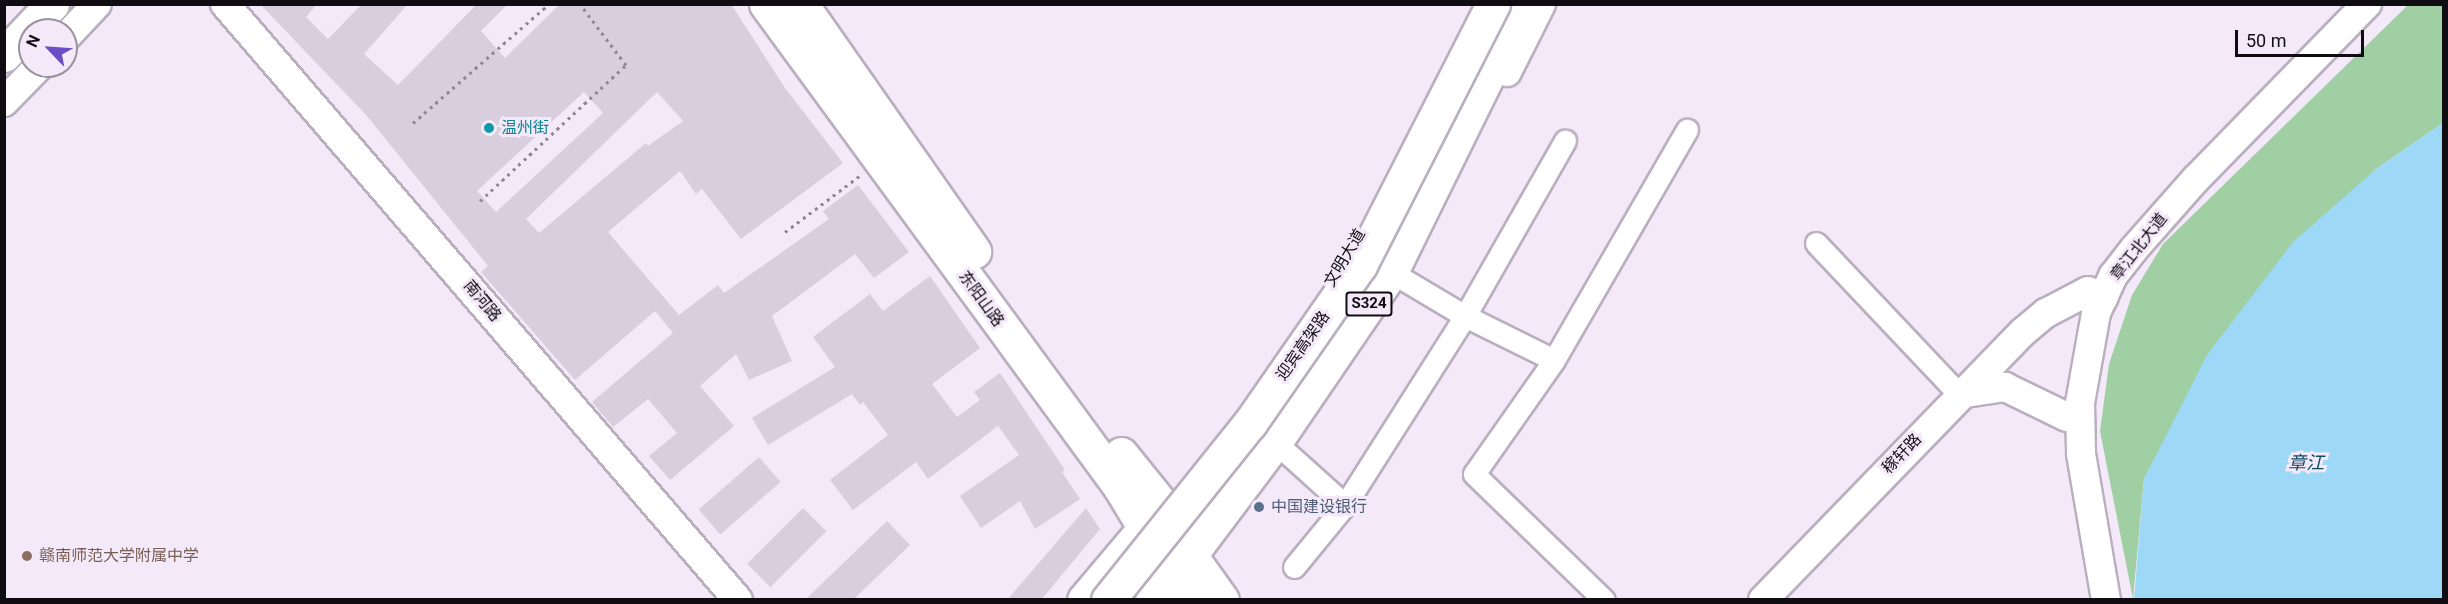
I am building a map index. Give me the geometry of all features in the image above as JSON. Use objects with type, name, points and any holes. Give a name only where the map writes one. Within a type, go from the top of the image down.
[{"type":"main road","points":[[4,22],[21,4]]},
{"type":"main road","points":[[4,55],[52,4]]},
{"type":"main road","name":"东阳山路","points":[[766,4],[880,160],[1154,517]]},
{"type":"main road","name":"东阳山路","points":[[801,4],[1043,348],[1154,517],[1175,583],[1222,600]]},
{"type":"main road","name":"文明大道","points":[[1084,600],[1239,416],[1350,255],[1478,4]]},
{"type":"main road","name":"迎宾高架路","points":[[1108,600],[1250,423],[1360,265],[1493,4]]},
{"type":"main road","name":"迎宾高架路","points":[[1133,600],[1264,435],[1376,275],[1510,4]]},
{"type":"main road","name":"S324","points":[[1175,583],[1279,446],[1396,275],[1523,4]]},
{"type":"street","points":[[78,24],[97,4]]},
{"type":"street","name":"南河路","points":[[225,4],[738,600]]},
{"type":"street","points":[[1541,4],[1396,275],[1465,316],[1554,360]]},
{"type":"street","name":"章江北大道","points":[[2093,600],[2069,452],[2067,417],[2069,358],[2119,238],[2177,174],[2347,4]]},
{"type":"street","name":"章江北大道","points":[[2106,600],[2081,453],[2080,403],[2096,294],[2196,179],[2367,4]]},
{"type":"street","points":[[4,102],[27,78]]},
{"type":"street","points":[[1604,600],[1474,474],[1554,360],[1687,130]]},
{"type":"street","points":[[1294,567],[1345,505],[1465,316],[1565,141]]},
{"type":"street","points":[[1816,243],[1959,394],[2005,387],[2067,417]]},
{"type":"street","name":"稼轩路","points":[[1763,600],[1959,394],[2046,313],[2096,294]]},
{"type":"street","points":[[1279,446],[1345,505]]},
{"type":"path","points":[[413,123],[549,4]]},
{"type":"path","points":[[480,201],[626,65],[580,4]]},
{"type":"path","points":[[785,232],[880,160]]},
{"type":"green space","points":[[2408,5],[2443,5],[2443,123],[2376,169],[2171,429],[2144,479],[2133,599],[2100,431],[2109,364],[2132,295],[2163,244]]},
{"type":"water","name":"章江","points":[[2443,123],[2443,599],[2134,599],[2144,479],[2207,355],[2293,242],[2376,169]]},
{"type":"building","points":[[260,4],[317,4],[306,17],[328,39],[362,4],[408,4],[364,54],[398,85],[477,4],[508,4],[481,31],[505,58],[560,4],[731,4],[785,88],[843,163],[741,239],[702,189],[696,194],[680,171],[608,232],[679,315],[718,285],[724,293],[829,219],[823,211],[858,185],[909,252],[874,278],[855,254],[772,316],[792,361],[749,380],[736,354],[700,386],[734,426],[670,480],[649,456],[677,433],[648,399],[613,427],[592,402],[673,333],[655,311],[575,380],[481,272],[488,266],[367,116]],"holes":[[[584,92],[603,113],[496,212],[477,191]],[[657,92],[683,121],[648,146],[646,143],[539,233],[526,219]]]},
{"type":"building","points":[[930,276],[980,348],[932,384],[957,417],[980,400],[974,392],[1000,373],[1065,470],[1062,472],[1080,499],[1035,529],[1020,501],[981,528],[960,496],[1019,455],[998,426],[928,479],[916,462],[853,510],[830,480],[888,435],[863,402],[860,405],[852,394],[768,445],[752,418],[835,367],[813,337],[870,294],[883,311]]},
{"type":"building","points":[[759,457],[781,482],[720,534],[699,509]]},
{"type":"building","points":[[803,508],[826,531],[770,587],[747,564]]},
{"type":"building","points":[[1086,508],[1100,529],[1041,600],[1007,600]]},
{"type":"building","points":[[887,521],[910,545],[853,600],[805,600]]},
{"type":"place","name":"温州街","points":[[489,128]]},
{"type":"place","name":"中国建设银行","points":[[1259,507]]},
{"type":"place","name":"赣南师范大学附属中学","points":[[27,556]]}]
